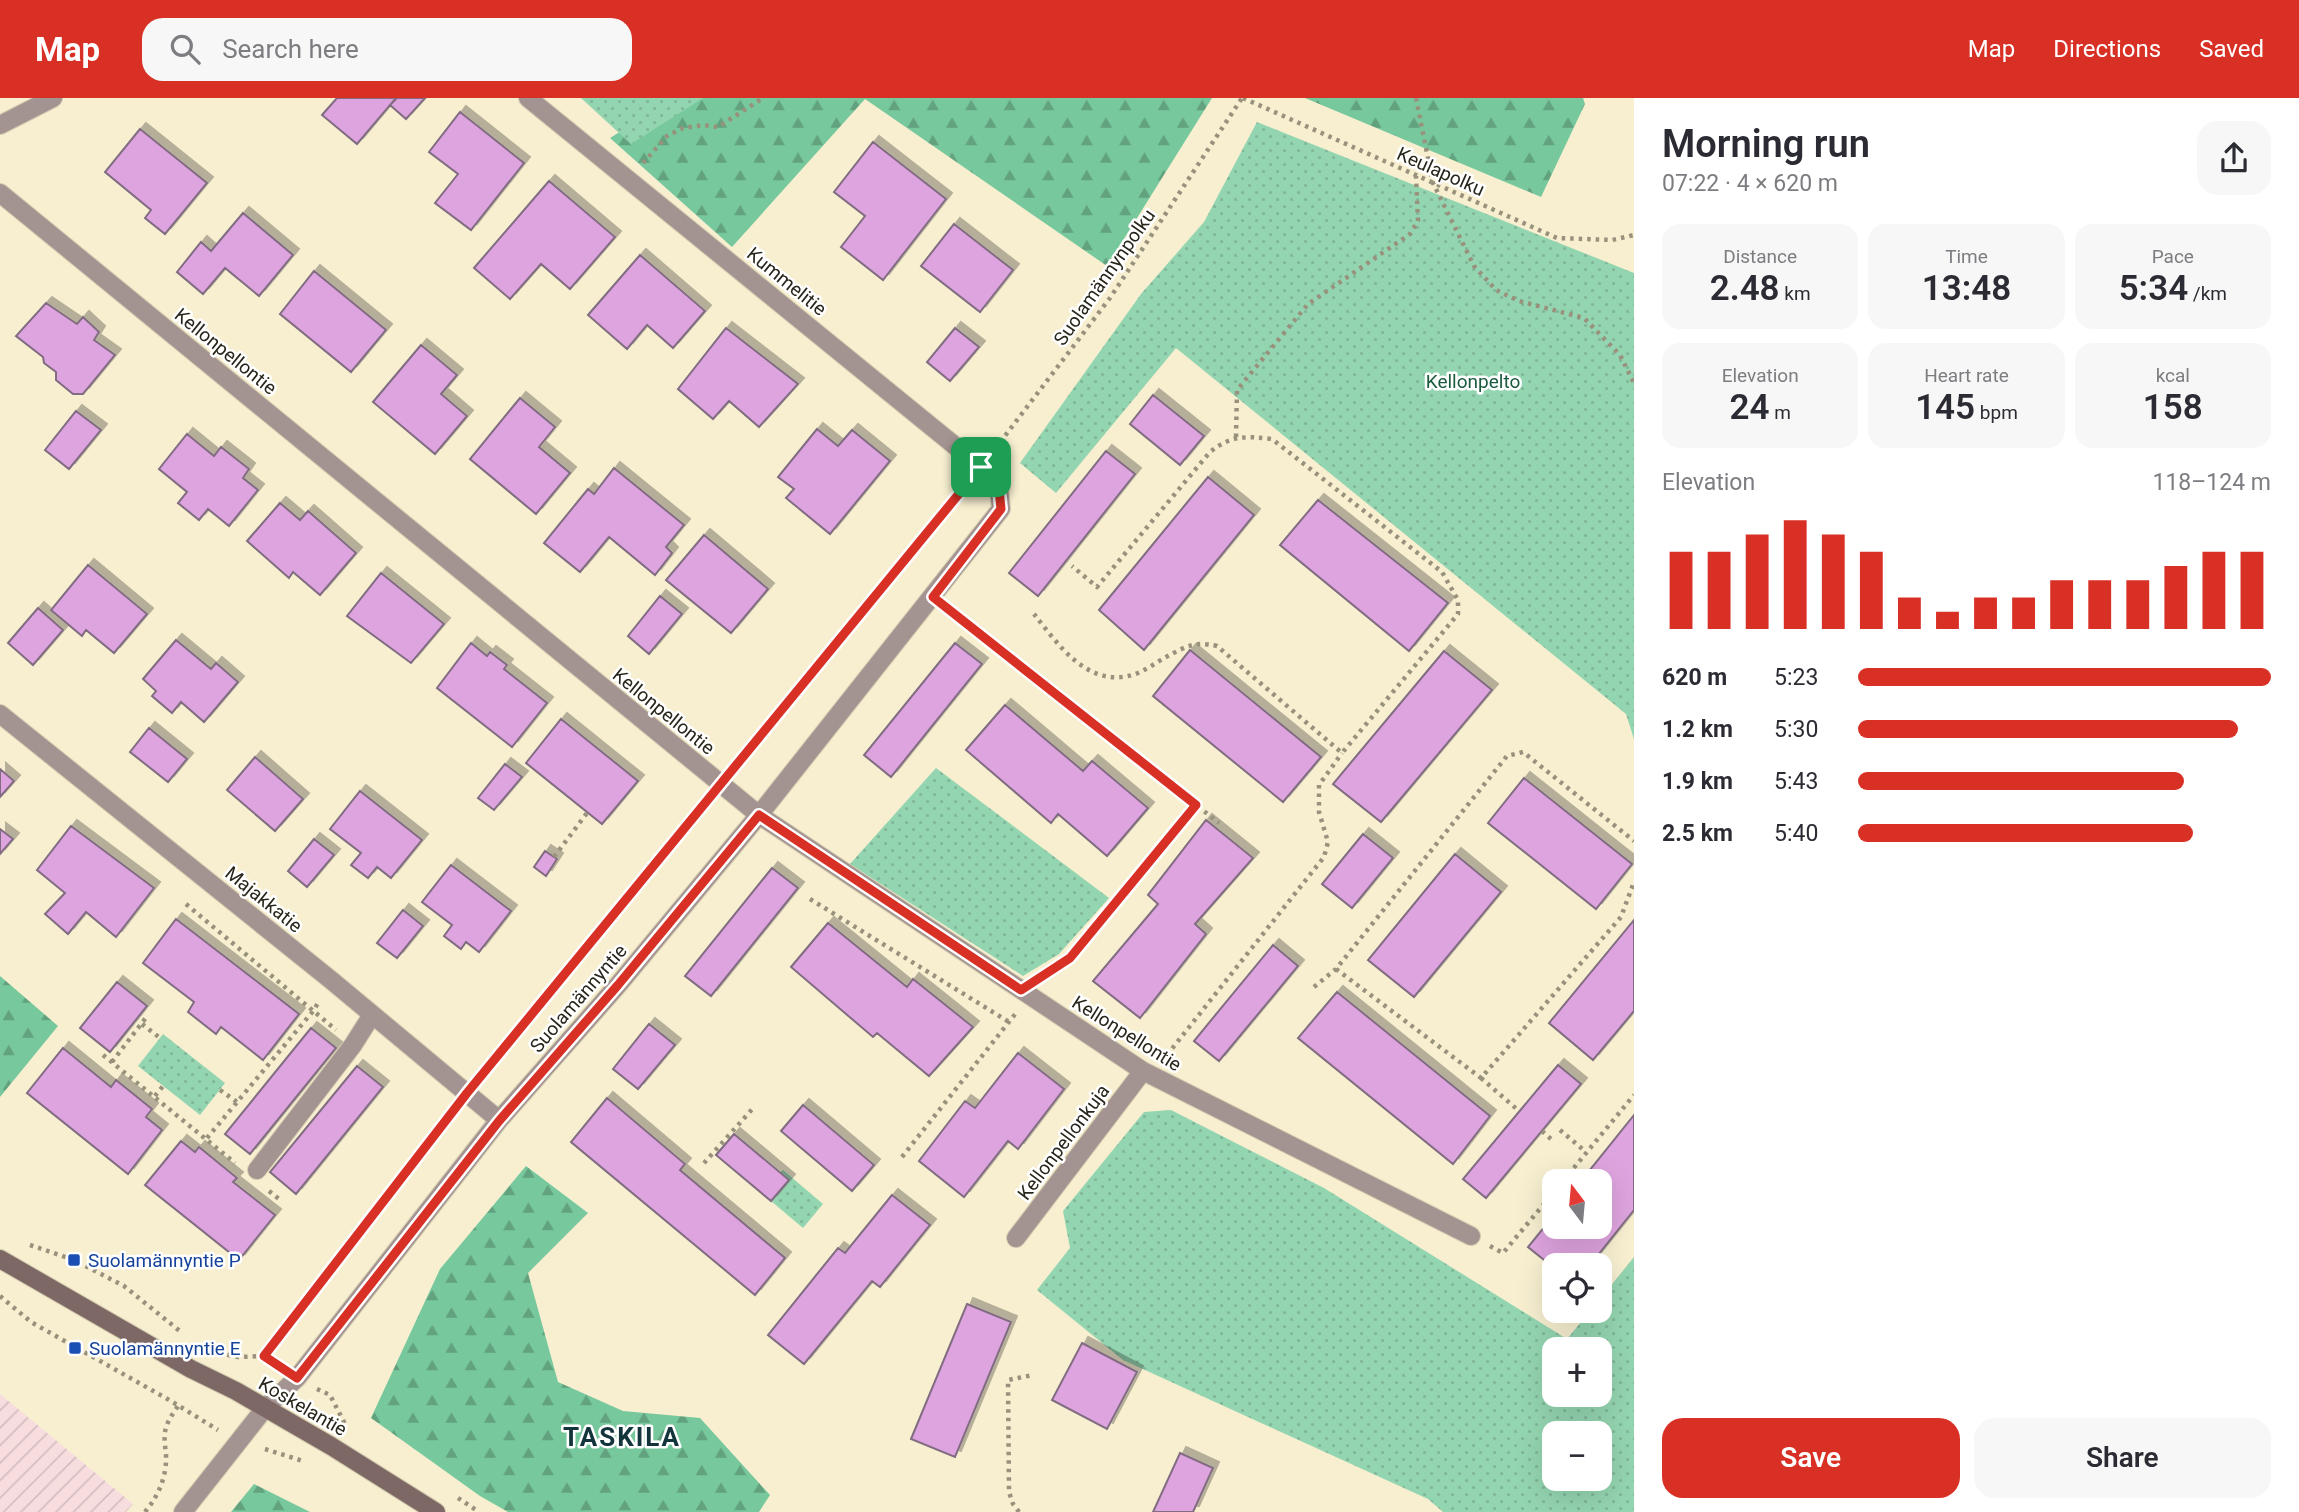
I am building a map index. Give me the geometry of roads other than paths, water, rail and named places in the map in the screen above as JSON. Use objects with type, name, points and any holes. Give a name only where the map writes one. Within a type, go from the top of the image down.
[{"type":"main road","name":"Koskelantie","points":[[0,1259],[331,1446],[436,1512]]},
{"type":"street","points":[[0,125],[53,98]]},
{"type":"street","name":"Kummelitie","points":[[528,98],[981,467],[999,489],[1001,509]]},
{"type":"street","name":"Kellonpellontie","points":[[0,193],[759,815],[1146,1073],[1471,1236]]},
{"type":"street","name":"Suolamännyntie","points":[[183,1512],[265,1408],[297,1378],[499,1121],[618,985],[759,815],[1001,509]]},
{"type":"street","name":"Majakkatie","points":[[0,714],[331,980],[499,1121]]},
{"type":"street","points":[[254,1174],[353,1045],[372,1015]]},
{"type":"street","name":"Kellonpellonkuja","points":[[1016,1238],[1146,1073]]},
{"type":"place","name":"Suolamännyntie P","points":[[74,1260]]},
{"type":"place","name":"Suolamännyntie E","points":[[75,1348]]},
{"type":"district","name":"TASKILA","points":[[622,1437]]},
{"type":"park label","name":"Kellonpelto","points":[[1473,381]]}]
